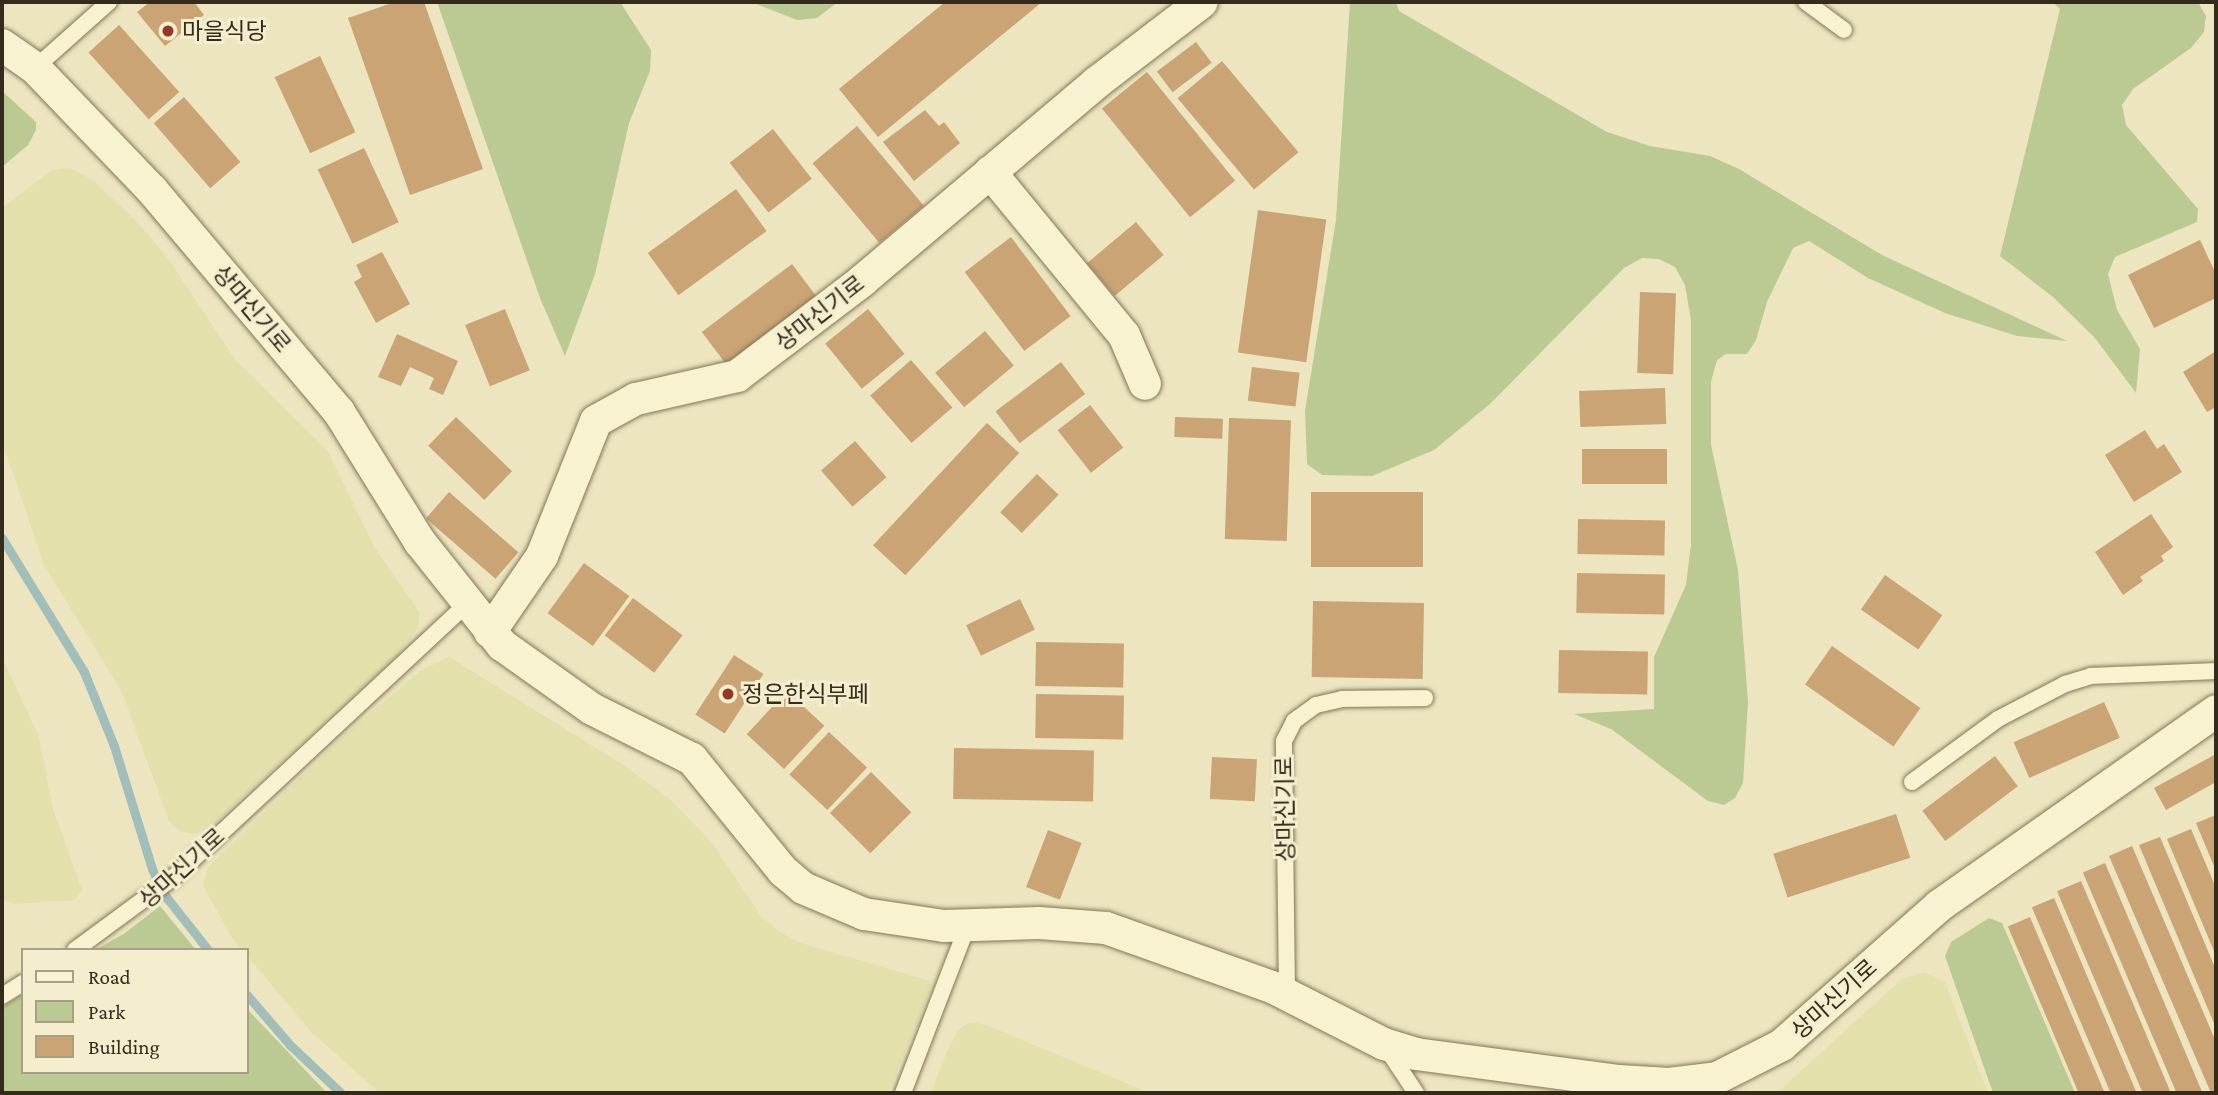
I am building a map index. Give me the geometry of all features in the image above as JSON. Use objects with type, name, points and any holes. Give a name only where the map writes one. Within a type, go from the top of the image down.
[{"type":"street","name":"상마신기로","points":[[490,632],[542,556],[596,421],[636,399],[737,376],[862,281],[990,172],[1202,2]]},
{"type":"street","name":"상마신기로","points":[[2,46],[34,68],[152,190],[340,412],[420,542],[466,605],[490,632],[543,678],[592,709],[692,759],[783,871],[803,888],[864,914],[967,927],[1039,923],[1107,928],[1287,994],[1384,1044],[1426,1055],[1669,1084],[1717,1078],[1750,1065],[1782,1045],[1939,906],[2216,711]]},
{"type":"street","points":[[990,172],[1124,335],[1145,384]]},
{"type":"lane","points":[[34,68],[109,2]]},
{"type":"lane","points":[[1805,2],[1844,30]]},
{"type":"lane","name":"상마신기로","points":[[78,948],[147,901],[466,605]]},
{"type":"lane","points":[[1912,782],[1998,719],[2065,684],[2091,676],[2216,671]]},
{"type":"lane","name":"상마신기로","points":[[1287,994],[1284,741],[1294,722],[1316,705],[1342,699],[1425,698]]},
{"type":"lane","points":[[902,1093],[967,927]]},
{"type":"lane","points":[[2,996],[21,984]]},
{"type":"lane","name":"상마신기로","points":[[1384,1044],[1416,1093]]},
{"type":"green space","points":[[437,2],[620,2],[651,50],[650,71],[629,123],[595,274],[565,356],[540,298]]},
{"type":"green space","points":[[751,2],[838,2],[817,18],[797,20]]},
{"type":"green space","points":[[1350,2],[1396,2],[1399,11],[1607,132],[1650,146],[1710,156],[1739,169],[1882,255],[2067,341],[2017,336],[1945,313],[1868,278],[1809,241],[1793,248],[1767,302],[1756,340],[1747,354],[1726,354],[1717,360],[1711,382],[1711,445],[1738,570],[1748,702],[1743,783],[1735,798],[1724,805],[1708,801],[1611,729],[1574,714],[1654,709],[1654,657],[1686,585],[1691,544],[1691,320],[1685,285],[1675,267],[1659,259],[1642,258],[1624,268],[1491,403],[1434,450],[1372,476],[1322,475],[1307,464],[1305,411],[1336,220]]},
{"type":"green space","points":[[2053,2],[2198,2],[2206,16],[2204,32],[2191,48],[2133,89],[2122,105],[2126,125],[2198,209],[2197,222],[2115,257],[2108,274],[2117,310],[2140,349],[2136,393],[2095,338],[2053,297],[2000,256],[2060,9]]},
{"type":"green space","points":[[2,91],[36,122],[36,130],[28,145],[2,167]]},
{"type":"green space","points":[[70,168],[93,180],[139,224],[167,257],[236,361],[327,450],[375,548],[420,613],[418,628],[394,659],[212,825],[195,834],[181,832],[169,821],[121,690],[44,565],[2,441],[2,208],[52,170]]},
{"type":"green space","points":[[2,657],[39,737],[53,809],[82,890],[75,900],[13,904],[2,899]]},
{"type":"green space","points":[[449,657],[620,763],[671,800],[710,840],[761,916],[779,931],[798,942],[930,981],[932,987],[888,1093],[380,1093],[311,1032],[248,957],[248,948],[241,948],[230,935],[203,885],[208,867],[342,737],[420,671]]},
{"type":"green space","points":[[160,906],[194,948],[99,948],[125,933]]},
{"type":"green space","points":[[1989,918],[2002,923],[2075,1093],[1993,1093],[1945,956],[1951,942]]},
{"type":"green space","points":[[1924,972],[1945,982],[1988,1093],[1777,1093],[1902,979]]},
{"type":"green space","points":[[21,995],[21,1074],[248,1074],[248,1010],[327,1093],[2,1093],[2,1007]]},
{"type":"green space","points":[[970,1022],[986,1025],[1150,1093],[931,1093],[947,1051],[959,1029]]},
{"type":"building","name":"마을식당","points":[[150,2],[194,2],[204,15],[165,46],[137,12]]},
{"type":"building","points":[[395,2],[424,2],[483,169],[410,195],[348,18]]},
{"type":"building","points":[[945,2],[1042,2],[878,137],[839,89]]},
{"type":"building","points":[[119,25],[179,92],[149,119],[89,52]]},
{"type":"building","points":[[1196,42],[1212,63],[1173,92],[1157,71]]},
{"type":"building","points":[[320,56],[355,132],[310,153],[275,77]]},
{"type":"building","points":[[1222,61],[1298,152],[1254,189],[1178,98]]},
{"type":"building","points":[[1147,72],[1235,181],[1190,217],[1102,109]]},
{"type":"building","points":[[184,97],[240,162],[210,188],[154,123]]},
{"type":"building","points":[[925,110],[939,126],[944,122],[960,143],[914,181],[883,142]]},
{"type":"building","points":[[857,126],[924,206],[879,243],[813,163]]},
{"type":"building","points":[[773,129],[812,179],[768,213],[730,163]]},
{"type":"building","points":[[364,148],[399,222],[352,244],[318,170]]},
{"type":"building","points":[[736,189],[767,231],[678,295],[648,253]]},
{"type":"building","points":[[1258,210],[1326,220],[1306,362],[1238,353]]},
{"type":"building","points":[[1136,222],[1164,255],[1115,296],[1087,263]]},
{"type":"building","points":[[1011,237],[1071,316],[1024,351],[965,272]]},
{"type":"building","points":[[2200,240],[2216,274],[2216,298],[2154,328],[2128,275]]},
{"type":"building","points":[[382,252],[410,304],[376,323],[354,282],[362,277],[356,265]]},
{"type":"building","points":[[792,264],[821,302],[731,370],[702,332]]},
{"type":"building","points":[[1640,292],[1676,293],[1673,374],[1637,373]]},
{"type":"building","points":[[505,309],[530,370],[490,386],[465,325]]},
{"type":"building","points":[[868,309],[905,354],[862,389],[825,344]]},
{"type":"building","points":[[985,331],[1014,365],[964,407],[935,373]]},
{"type":"building","points":[[397,334],[458,361],[443,395],[429,389],[434,378],[410,367],[401,386],[378,377]]},
{"type":"building","points":[[2216,351],[2216,407],[2207,412],[2183,372]]},
{"type":"building","points":[[911,360],[952,408],[912,443],[870,395]]},
{"type":"building","points":[[1061,362],[1085,394],[1020,443],[996,411]]},
{"type":"building","points":[[1252,367],[1300,373],[1295,407],[1248,401]]},
{"type":"building","points":[[1665,388],[1666,424],[1580,427],[1579,391]]},
{"type":"building","points":[[1090,405],[1123,448],[1091,473],[1058,430]]},
{"type":"building","points":[[456,417],[512,471],[484,500],[428,446]]},
{"type":"building","points":[[1175,417],[1223,419],[1222,439],[1174,437]]},
{"type":"building","points":[[1229,418],[1291,420],[1287,541],[1225,539]]},
{"type":"building","points":[[987,423],[1019,453],[905,575],[873,545]]},
{"type":"building","points":[[2145,430],[2157,449],[2164,444],[2182,472],[2134,502],[2105,455]]},
{"type":"building","points":[[855,441],[886,477],[853,507],[821,471]]},
{"type":"building","points":[[1582,449],[1667,449],[1667,484],[1582,484]]},
{"type":"building","points":[[1037,474],[1059,495],[1022,533],[1000,512]]},
{"type":"building","points":[[449,492],[518,552],[495,579],[426,518]]},
{"type":"building","points":[[1311,492],[1423,492],[1423,567],[1311,567]]},
{"type":"building","points":[[2151,514],[2173,547],[2161,556],[2164,561],[2140,577],[2143,581],[2123,595],[2095,552]]},
{"type":"building","points":[[1578,519],[1665,521],[1664,556],[1577,554]]},
{"type":"building","points":[[584,563],[629,596],[593,646],[548,613]]},
{"type":"building","points":[[1577,573],[1665,575],[1664,615],[1576,613]]},
{"type":"building","points":[[1885,575],[1942,615],[1918,650],[1861,609]]},
{"type":"building","points":[[633,598],[683,635],[654,673],[605,636]]},
{"type":"building","points":[[1020,599],[1035,630],[981,656],[966,625]]},
{"type":"building","points":[[1313,601],[1424,603],[1423,679],[1312,677]]},
{"type":"building","points":[[1036,642],[1124,644],[1123,688],[1035,686]]},
{"type":"building","points":[[1832,646],[1920,708],[1894,746],[1805,685]]},
{"type":"building","points":[[1559,650],[1648,652],[1647,695],[1558,693]]},
{"type":"building","name":"정은한식부페","points":[[734,655],[763,674],[725,734],[695,715]]},
{"type":"building","points":[[787,691],[824,726],[784,769],[747,734]]},
{"type":"building","points":[[1036,694],[1124,696],[1123,740],[1035,738]]},
{"type":"building","points":[[2104,702],[2120,738],[2029,778],[2014,742]]},
{"type":"building","points":[[829,732],[867,767],[827,810],[789,774]]},
{"type":"building","points":[[954,748],[1094,750],[1093,801],[953,799]]},
{"type":"building","points":[[2216,754],[2216,782],[2166,810],[2154,788]]},
{"type":"building","points":[[1995,756],[2018,786],[1945,841],[1922,811]]},
{"type":"building","points":[[1212,757],[1257,759],[1255,801],[1210,799]]},
{"type":"building","points":[[871,772],[911,812],[870,853],[830,813]]},
{"type":"building","points":[[1896,814],[1910,858],[1788,898],[1773,854]]},
{"type":"building","points":[[2216,815],[2216,871],[2196,823]]},
{"type":"building","points":[[2191,829],[2216,888],[2216,956],[2167,839]]},
{"type":"building","points":[[1048,830],[1082,843],[1060,900],[1026,887]]},
{"type":"building","points":[[2160,837],[2216,970],[2216,1028],[2139,845]]},
{"type":"building","points":[[2132,846],[2216,1042],[2216,1093],[2211,1093],[2109,856]]},
{"type":"building","points":[[2105,863],[2203,1093],[2177,1093],[2083,872]]},
{"type":"building","points":[[2081,881],[2171,1093],[2143,1093],[2057,891]]},
{"type":"building","points":[[2054,898],[2137,1093],[2111,1093],[2032,907]]},
{"type":"building","points":[[2030,917],[2105,1093],[2079,1093],[2008,926]]},
{"type":"waterway","points":[[2,538],[84,672],[114,746],[152,869],[167,898],[206,948]]},
{"type":"waterway","points":[[248,996],[290,1045],[341,1093]]},
{"type":"place","name":"마을식당","points":[[168,31]]},
{"type":"place","name":"정은한식부페","points":[[728,694]]}]
